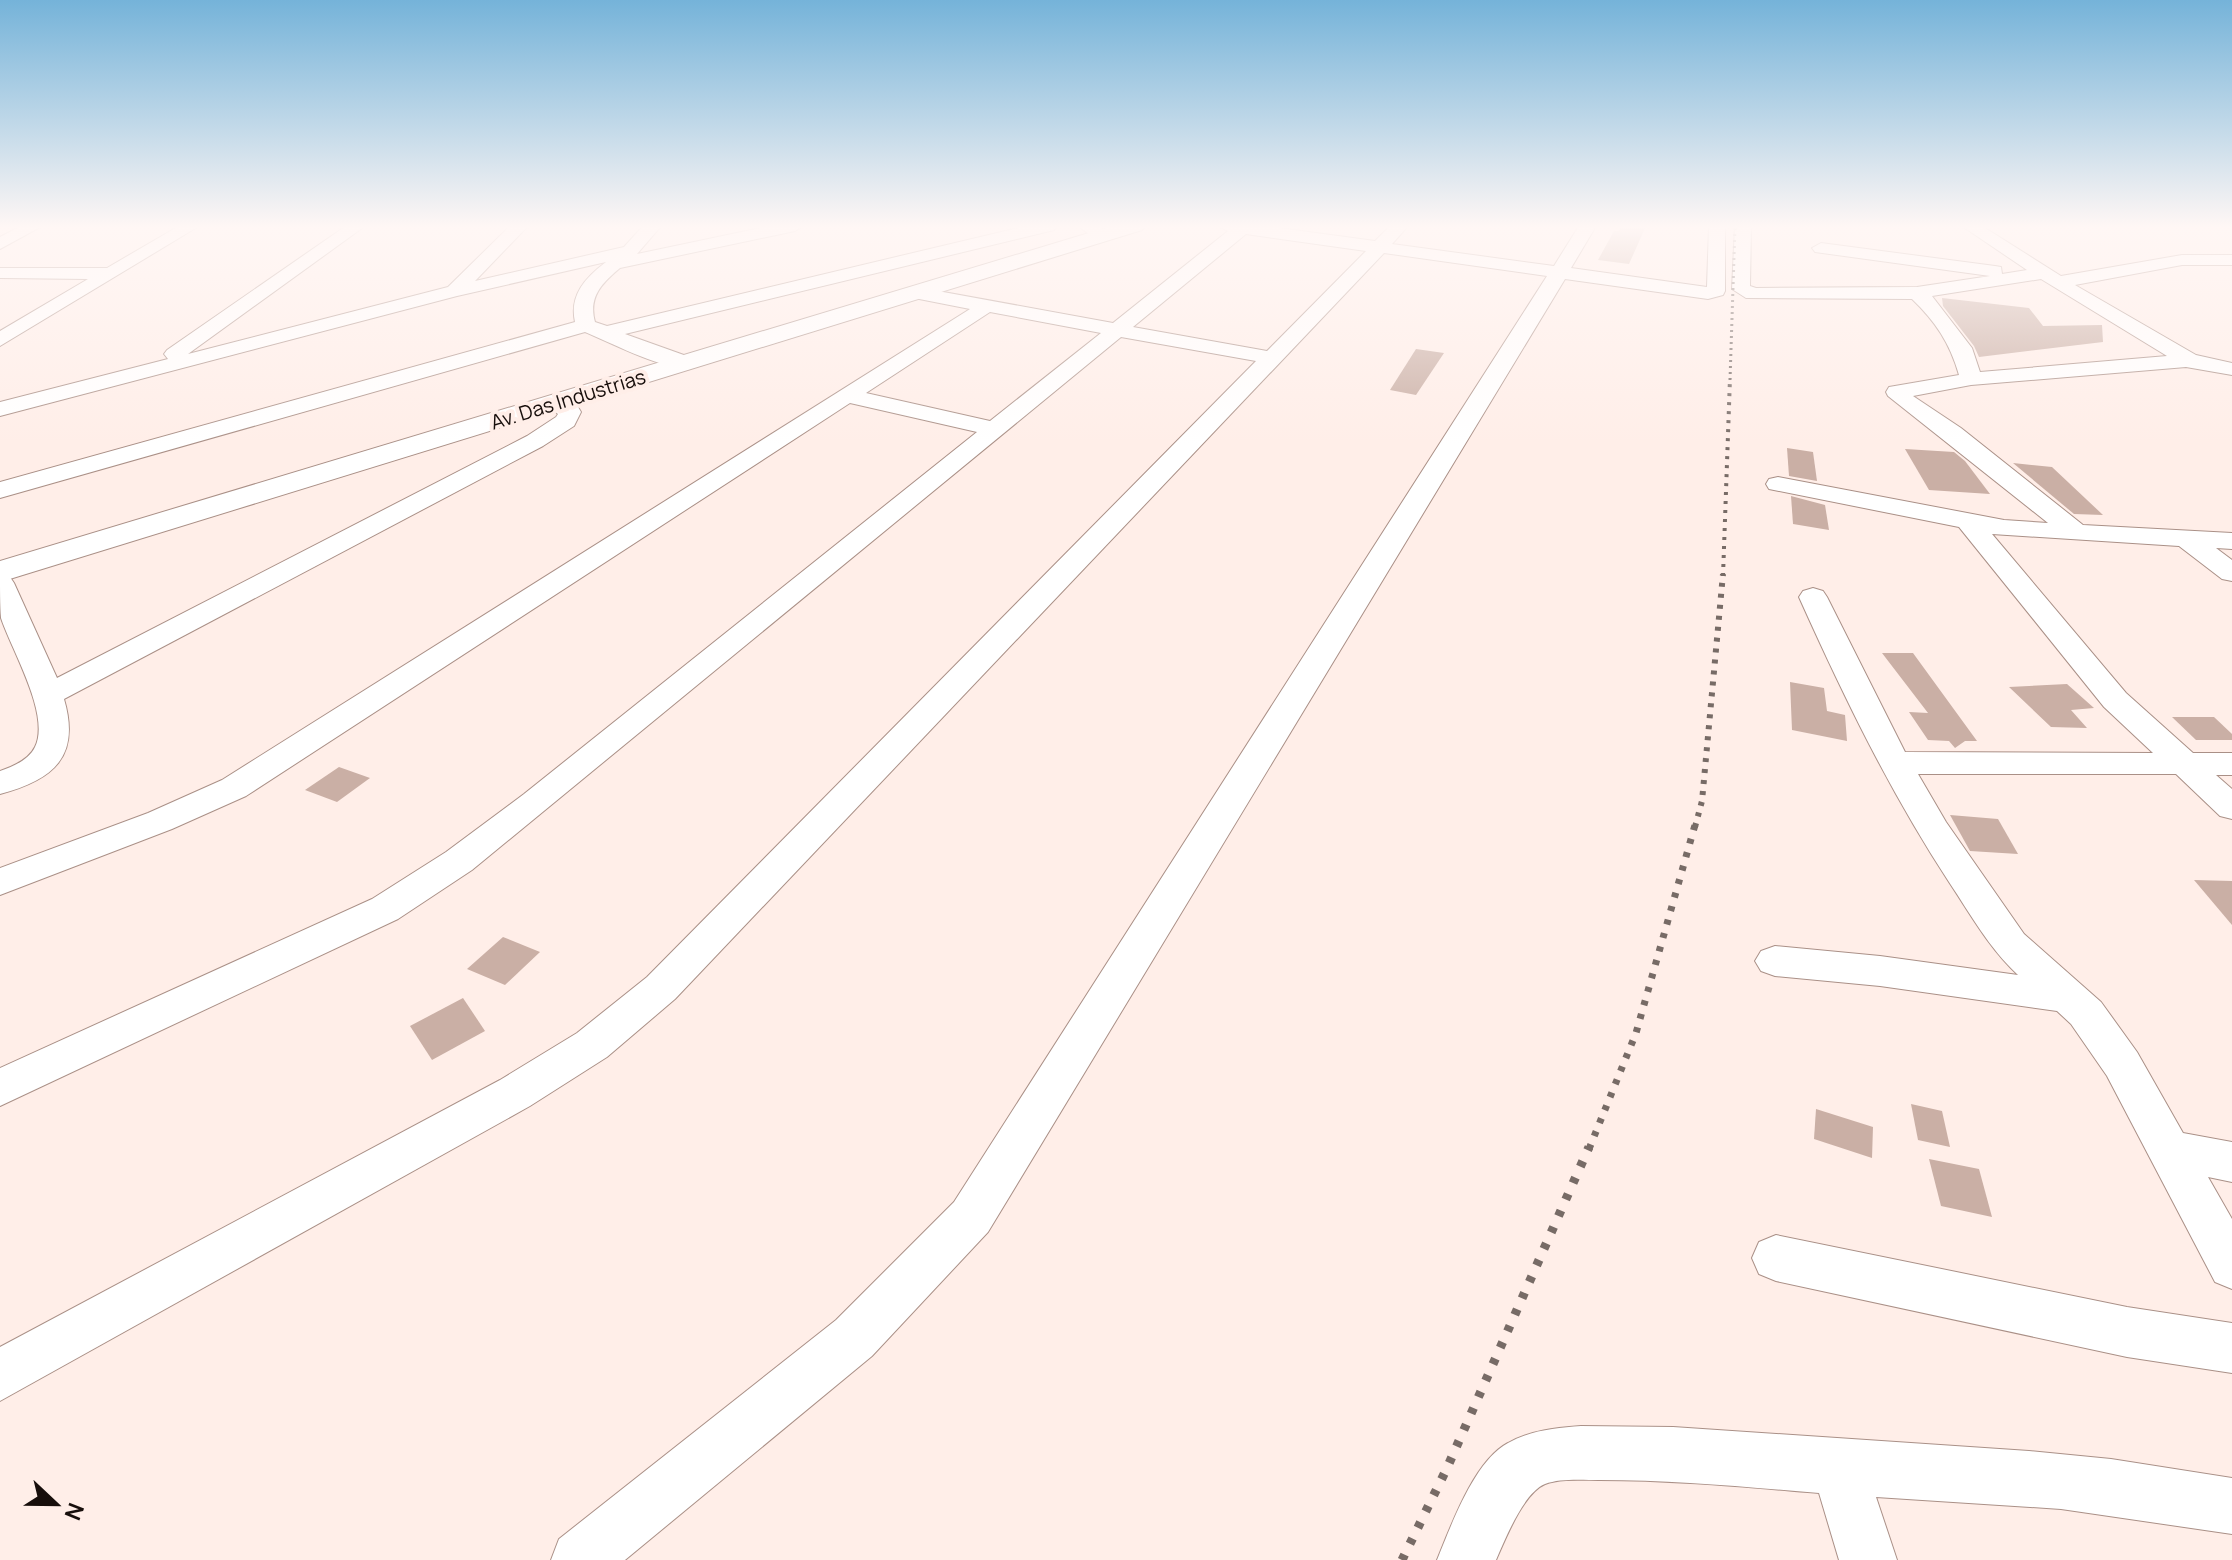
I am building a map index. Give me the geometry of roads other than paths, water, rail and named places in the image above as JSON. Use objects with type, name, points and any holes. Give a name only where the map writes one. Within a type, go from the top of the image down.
[{"type":"main road","name":"Av. Das Industrias","points":[[0,572],[897,299]]},
{"type":"street","points":[[0,340],[69,299]]},
{"type":"street","points":[[157,366],[253,299]]},
{"type":"street","points":[[0,409],[423,299]]},
{"type":"street","points":[[584,299],[581,313],[595,329],[688,363]]},
{"type":"street","points":[[0,490],[595,329],[728,299]]},
{"type":"street","points":[[948,299],[1272,358]]},
{"type":"street","points":[[0,1088],[335,935],[414,892],[536,802],[1152,299]]},
{"type":"street","points":[[0,1375],[515,1093],[592,1045],[661,988],[1330,299]]},
{"type":"street","points":[[580,1560],[854,1338],[971,1217],[1544,299]]},
{"type":"street","points":[[1923,299],[1936,311],[1962,348],[1971,379]]},
{"type":"street","points":[[2083,299],[2232,386]]},
{"type":"street","points":[[0,882],[160,821],[234,788],[987,306]]},
{"type":"street","points":[[2077,533],[1897,392],[1971,379],[2191,360],[2232,369]]},
{"type":"street","points":[[847,396],[995,429]]},
{"type":"street","points":[[47,696],[535,441],[566,421],[570,412],[555,403]]},
{"type":"street","points":[[1778,484],[2004,528],[2232,541]]},
{"type":"street","points":[[1967,520],[2115,700],[2232,808]]},
{"type":"street","points":[[2185,538],[2232,573]]},
{"type":"street","points":[[0,583],[47,696],[54,740],[43,762],[0,783]]},
{"type":"street","points":[[1813,597],[1874,727],[1932,828],[2010,944],[2086,1013],[2122,1064],[2232,1266]]},
{"type":"street","points":[[1896,763],[2232,764]]},
{"type":"street","points":[[1775,961],[1880,971],[2067,997]]},
{"type":"street","points":[[2168,1150],[2232,1162]]},
{"type":"street","points":[[1776,1258],[2127,1332],[2232,1348]]},
{"type":"street","points":[[1466,1560],[1496,1499],[1512,1477],[1528,1461],[1555,1454],[1616,1452],[1908,1469],[2095,1485],[2232,1506]]},
{"type":"street","points":[[1839,1467],[1868,1560]]},
{"type":"railway","points":[[1730,380],[1733,299]]},
{"type":"railway","points":[[1723,576],[1730,378]]},
{"type":"railway","points":[[1695,827],[1702,801],[1723,574]]},
{"type":"railway","points":[[1589,1149],[1636,1033],[1695,825]]},
{"type":"railway","points":[[1402,1560],[1447,1468],[1589,1147]]}]
